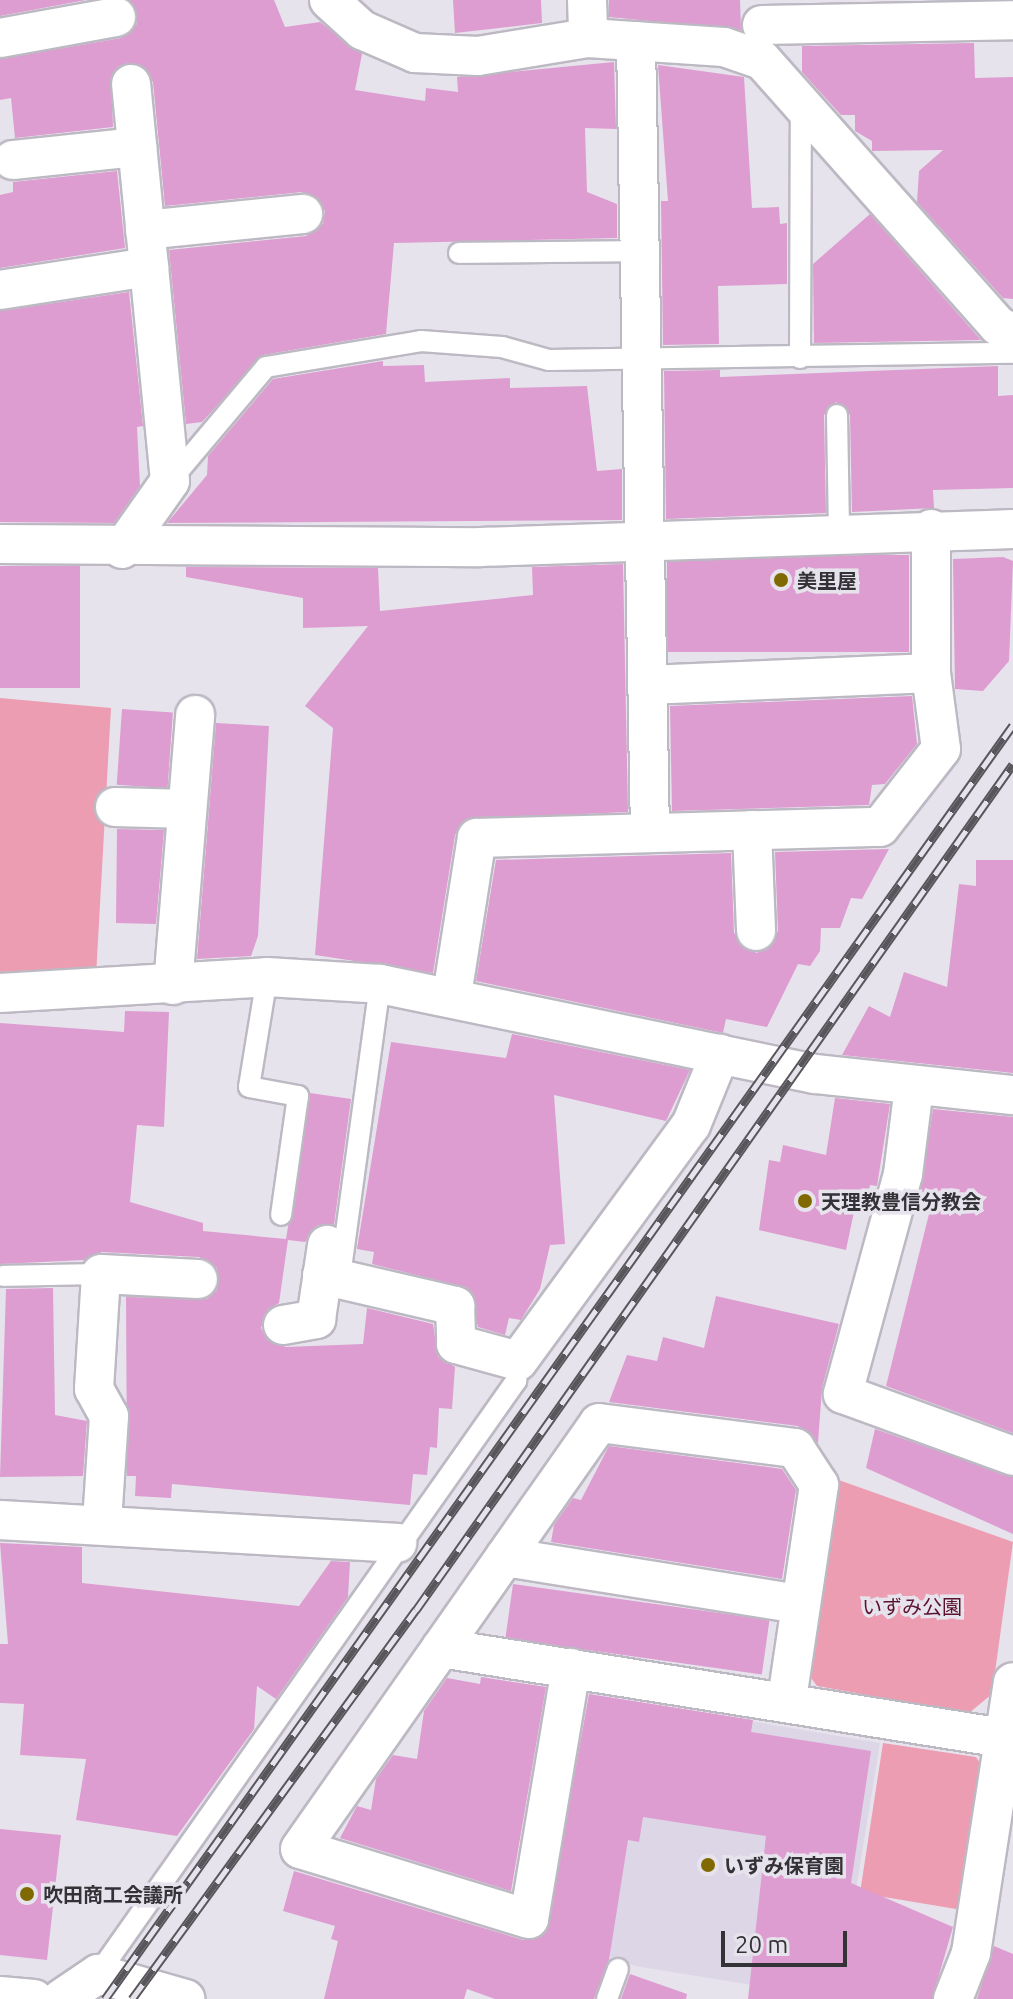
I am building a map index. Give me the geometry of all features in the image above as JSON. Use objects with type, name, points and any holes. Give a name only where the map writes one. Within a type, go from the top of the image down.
[{"type":"street","points":[[329,0],[362,30],[415,53],[478,56],[588,38],[724,47],[762,28],[1013,20]]},
{"type":"street","points":[[587,0],[588,38]]},
{"type":"street","points":[[0,38],[116,17]]},
{"type":"street","points":[[762,28],[801,109],[998,326],[1013,333]]},
{"type":"street","points":[[636,41],[650,833]]},
{"type":"street","points":[[122,549],[170,481],[131,84]]},
{"type":"street","points":[[13,160],[137,147]]},
{"type":"street","points":[[0,290],[147,248],[303,214]]},
{"type":"street","points":[[452,995],[477,838],[880,827],[941,749],[931,673],[931,529]]},
{"type":"street","points":[[0,544],[122,549],[647,538],[839,530],[1013,529]]},
{"type":"street","points":[[648,685],[931,673]]},
{"type":"street","points":[[173,985],[195,715]]},
{"type":"street","points":[[115,807],[187,809]]},
{"type":"street","points":[[752,830],[756,931]]},
{"type":"street","points":[[0,993],[267,977],[380,984],[452,995],[720,1054],[914,1087],[1013,1095]]},
{"type":"street","points":[[283,1325],[316,1319],[330,1266],[455,1306],[456,1344],[518,1361],[691,1125],[720,1054]]},
{"type":"street","points":[[914,1087],[903,1174],[843,1394],[1013,1456]]},
{"type":"street","points":[[102,1522],[109,1416],[94,1389],[101,1274],[198,1279]]},
{"type":"street","points":[[571,1668],[529,1919],[300,1849],[599,1423],[795,1448],[819,1485],[787,1698]]},
{"type":"street","points":[[0,1520],[102,1522],[397,1543]]},
{"type":"street","points":[[505,1557],[800,1604]]},
{"type":"street","points":[[441,1648],[787,1698],[1003,1738]]},
{"type":"street","points":[[953,1999],[971,1953],[1013,1682]]},
{"type":"street","points":[[61,1999],[98,1974],[185,1999]]},
{"type":"street","points":[[0,1996],[34,1999]]},
{"type":"lane","points":[[800,358],[801,109]]},
{"type":"lane","points":[[459,253],[640,251]]},
{"type":"lane","points":[[170,481],[266,367],[421,341],[502,347],[549,360],[1013,353]]},
{"type":"lane","points":[[837,415],[839,530]]},
{"type":"lane","points":[[267,977],[249,1087],[298,1096],[281,1215]]},
{"type":"lane","points":[[330,1266],[380,984]]},
{"type":"lane","points":[[3,1276],[101,1274]]},
{"type":"lane","points":[[98,1974],[397,1543],[516,1381],[518,1361]]},
{"type":"lane","points":[[607,1999],[618,1969]]},
{"type":"shaded area","name":"いずみ保育園","points":[[663,1706],[880,1743],[838,1999],[635,1966],[547,1931],[566,1786],[649,1798]]},
{"type":"green space","points":[[0,698],[111,708],[96,976],[0,979]]},
{"type":"green space","name":"いずみ公園","points":[[836,1479],[1013,1542],[992,1694],[969,1713],[817,1686],[806,1671]]},
{"type":"green space","points":[[883,1743],[976,1757],[986,1772],[962,1910],[860,1893]]},
{"type":"building","points":[[0,0],[86,0],[0,16]]},
{"type":"building","points":[[129,0],[274,0],[285,27],[320,22],[362,54],[355,90],[425,101],[426,88],[458,92],[457,77],[614,62],[616,129],[585,128],[587,192],[617,204],[617,238],[394,243],[386,334],[263,355],[202,422],[186,424],[169,250],[306,236],[323,224],[325,211],[302,192],[165,206],[153,82],[139,64],[119,66],[111,76],[113,127],[15,138],[11,98],[0,100],[0,59],[121,38],[137,24]]},
{"type":"building","points":[[453,0],[541,0],[542,23],[455,33]]},
{"type":"building","points":[[609,0],[740,0],[741,30],[609,17]]},
{"type":"building","points":[[974,43],[975,78],[1013,77],[1013,299],[1003,298],[917,202],[919,171],[943,150],[872,151],[872,141],[855,131],[855,115],[841,115],[802,72],[802,46]]},
{"type":"building","points":[[658,65],[744,77],[752,208],[779,207],[780,224],[787,223],[787,284],[718,286],[719,344],[663,345],[661,201],[668,201]]},
{"type":"building","points":[[117,171],[125,248],[0,268],[0,195],[13,192],[13,182]]},
{"type":"building","points":[[870,214],[981,340],[814,343],[813,264]]},
{"type":"building","points":[[129,292],[143,426],[137,427],[140,486],[114,523],[0,522],[0,311]]},
{"type":"building","points":[[383,361],[383,366],[424,365],[425,382],[510,378],[510,388],[587,386],[597,471],[622,469],[622,520],[167,523],[207,475],[208,456],[273,379]]},
{"type":"building","points":[[998,366],[998,396],[1013,395],[1013,488],[933,490],[934,508],[852,512],[850,415],[836,402],[824,415],[826,513],[666,519],[664,371],[720,370],[720,377]]},
{"type":"building","points":[[667,555],[909,555],[909,652],[667,652]]},
{"type":"building","points":[[1003,557],[1013,561],[1009,661],[983,691],[955,689],[953,559]]},
{"type":"building","points":[[623,564],[628,812],[466,819],[455,835],[433,973],[315,955],[333,728],[305,706],[368,626],[303,628],[303,598],[186,577],[186,567],[378,568],[380,611],[533,595],[532,567]]},
{"type":"building","points":[[0,566],[80,566],[80,688],[0,688]]},
{"type":"building","points":[[912,696],[917,744],[885,784],[872,785],[869,805],[672,811],[670,706]]},
{"type":"building","points":[[122,709],[173,713],[168,788],[117,785]]},
{"type":"building","points":[[216,723],[269,726],[258,936],[251,956],[197,959]]},
{"type":"building","points":[[117,829],[164,830],[156,924],[116,923]]},
{"type":"building","points":[[889,849],[862,899],[851,898],[840,928],[821,928],[820,951],[810,966],[798,964],[767,1027],[726,1019],[723,1033],[476,981],[496,860],[731,853],[734,933],[756,953],[768,949],[778,931],[775,852]]},
{"type":"building","points":[[976,860],[1013,860],[1013,1073],[842,1055],[869,1006],[890,1017],[904,972],[947,987],[959,884],[976,886]]},
{"type":"building","points":[[125,1011],[169,1012],[164,1127],[137,1125],[130,1202],[203,1223],[203,1231],[286,1239],[310,1093],[351,1099],[334,1225],[318,1225],[305,1242],[288,1240],[279,1303],[268,1309],[261,1328],[267,1340],[286,1347],[363,1344],[367,1308],[433,1324],[438,1357],[455,1367],[452,1409],[439,1408],[437,1448],[430,1447],[427,1475],[413,1474],[410,1505],[172,1484],[171,1498],[135,1496],[136,1476],[127,1476],[126,1297],[207,1299],[217,1290],[217,1268],[199,1257],[102,1252],[84,1260],[0,1264],[0,1023],[124,1032]]},
{"type":"building","points":[[512,1034],[690,1070],[666,1121],[554,1095],[565,1244],[550,1245],[540,1289],[521,1320],[509,1318],[505,1335],[478,1327],[468,1288],[372,1264],[374,1252],[357,1249],[391,1042],[506,1058]]},
{"type":"building","name":"天理教豊信分教会","points":[[835,1098],[890,1104],[877,1186],[870,1185],[866,1209],[855,1207],[846,1250],[759,1230],[769,1160],[780,1162],[783,1145],[826,1155]]},
{"type":"building","points":[[933,1109],[1013,1117],[1013,1433],[886,1386],[933,1198],[920,1195]]},
{"type":"building","points":[[53,1288],[55,1415],[87,1421],[83,1476],[0,1477],[6,1289]]},
{"type":"building","points":[[716,1296],[839,1324],[822,1388],[818,1443],[798,1426],[609,1402],[627,1355],[657,1361],[663,1337],[704,1348]]},
{"type":"building","points":[[875,1429],[1013,1477],[1013,1534],[866,1468]]},
{"type":"building","points":[[609,1446],[782,1469],[796,1490],[782,1579],[551,1542],[554,1525],[573,1498],[581,1500]]},
{"type":"building","points":[[0,1543],[82,1547],[82,1583],[299,1606],[331,1561],[350,1562],[348,1597],[276,1699],[257,1686],[254,1729],[177,1836],[76,1820],[86,1759],[20,1755],[24,1704],[0,1703],[0,1644],[8,1644]]},
{"type":"building","points":[[513,1584],[769,1620],[762,1675],[505,1638]]},
{"type":"building","points":[[481,1677],[546,1687],[511,1891],[340,1838],[357,1806],[371,1810],[376,1779],[393,1755],[417,1759],[424,1711],[447,1678],[480,1684]]},
{"type":"building","points":[[589,1694],[753,1720],[751,1732],[871,1751],[851,1883],[953,1927],[932,1999],[748,1999],[766,1836],[643,1817],[639,1842],[628,1840],[609,1960],[594,1999],[495,1999],[467,1989],[464,1999],[324,1999],[338,1941],[331,1939],[335,1926],[283,1911],[294,1871],[523,1940],[546,1933]]},
{"type":"building","name":"吹田商工会議所","points":[[0,1829],[61,1835],[47,1960],[0,1955]]},
{"type":"building","points":[[994,1946],[1013,1954],[1013,1999],[977,1999]]},
{"type":"building","points":[[630,1974],[687,1994],[686,1999],[621,1999]]},
{"type":"railway","points":[[105,1999],[1013,725]]},
{"type":"railway","points":[[132,1999],[416,1610],[1013,764]]},
{"type":"place","name":"美里屋","points":[[781,580]]},
{"type":"place","name":"天理教豊信分教会","points":[[805,1201]]},
{"type":"place","name":"いずみ保育園","points":[[708,1865]]},
{"type":"place","name":"吹田商工会議所","points":[[27,1894]]}]
